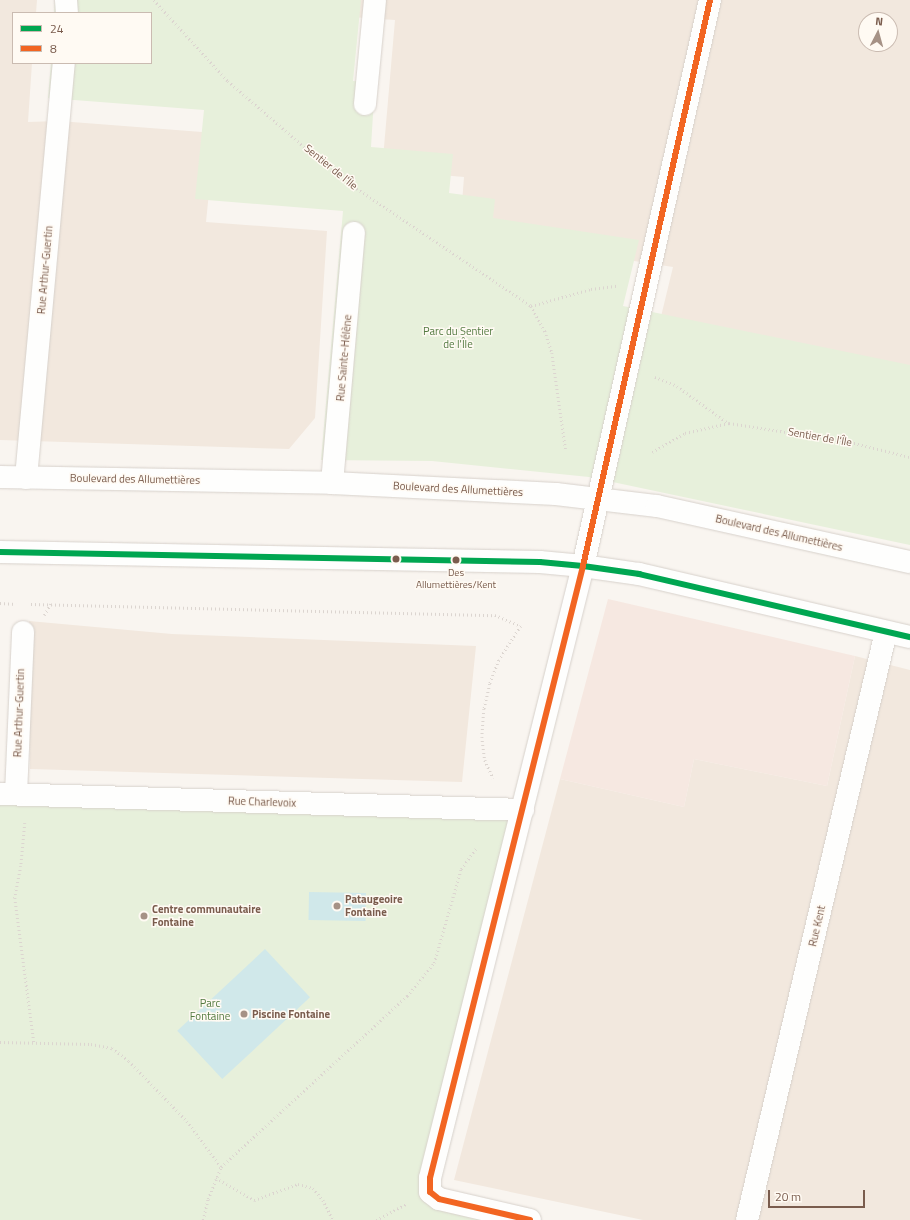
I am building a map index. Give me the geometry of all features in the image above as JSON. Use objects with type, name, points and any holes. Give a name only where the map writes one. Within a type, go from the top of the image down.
[{"type":"street","points":[[66,0],[67,12]]},
{"type":"street","points":[[365,104],[375,0]]},
{"type":"street","points":[[530,1220],[439,1199],[430,1192],[430,1178],[583,566],[710,0]]},
{"type":"street","name":"Rue Arthur-Guertin","points":[[26,478],[64,64]]},
{"type":"street","name":"Rue Sainte-Hélène","points":[[332,483],[354,233]]},
{"type":"street","name":"Boulevard des Allumettières","points":[[0,477],[332,483],[598,499],[657,506],[910,562]]},
{"type":"street","points":[[0,552],[540,562],[583,566],[639,574],[910,637]]},
{"type":"street","name":"Rue Arthur-Guertin","points":[[15,794],[23,632]]},
{"type":"street","name":"Rue Kent","points":[[747,1220],[886,632]]},
{"type":"street","name":"Rue Charlevoix","points":[[15,794],[523,810]]},
{"type":"path","name":"Sentier de l'Île","points":[[154,0],[228,81],[337,175],[531,306],[545,331],[552,353],[566,451]]},
{"type":"path","points":[[531,306],[591,289],[646,283]]},
{"type":"path","name":"Sentier de l'Île","points":[[626,369],[649,374],[677,386],[729,423]]},
{"type":"path","name":"Sentier de l'Île","points":[[652,452],[685,433],[729,423],[850,442],[910,457]]},
{"type":"path","points":[[0,603],[22,604]]},
{"type":"path","points":[[29,604],[495,616],[521,626],[499,660],[490,684],[484,709],[482,737],[485,760],[493,778]]},
{"type":"path","points":[[15,794],[21,866],[14,898],[34,1043]]},
{"type":"path","points":[[203,1220],[221,1167],[407,996],[434,963],[461,869],[476,848]]},
{"type":"path","points":[[0,1042],[90,1044],[112,1048],[129,1061],[187,1121],[221,1167]]},
{"type":"path","points":[[216,1178],[254,1200],[298,1184],[313,1188],[323,1200],[333,1220]]},
{"type":"path","points":[[376,1220],[430,1192]]},
{"type":"shaded area","points":[[0,0],[37,0],[36,12],[12,12],[12,64],[32,64],[28,122],[59,121],[215,133],[206,222],[327,231],[315,418],[289,449],[0,440]]},
{"type":"shaded area","points":[[214,0],[910,0],[910,385],[657,333],[673,267],[504,241],[461,216],[464,177],[382,170],[395,20],[213,8]]},
{"type":"shaded area","points":[[608,599],[855,656],[827,786],[694,759],[684,807],[560,779]]},
{"type":"shaded area","points":[[29,621],[172,634],[476,646],[462,782],[30,769]]},
{"type":"shaded area","points":[[855,656],[910,670],[910,1220],[643,1220],[454,1180],[560,779],[684,807],[694,759],[827,786]]},
{"type":"green space","name":"Parc du Sentier de l'Île","points":[[55,0],[361,0],[353,81],[375,82],[371,147],[453,154],[449,193],[495,199],[493,218],[639,240],[623,306],[910,365],[910,545],[589,477],[432,461],[321,460],[343,211],[195,199],[204,110],[48,98],[51,64],[152,64],[152,12],[54,12]]},
{"type":"green space","name":"Parc Fontaine","points":[[0,794],[523,810],[430,1192],[530,1220],[0,1220]]},
{"type":"water","name":"Pataugeoire Fontaine","points":[[309,892],[366,893],[366,921],[309,920]]},
{"type":"water","name":"Piscine Fontaine","points":[[265,949],[310,997],[222,1079],[177,1031]]},
{"type":"transit line","name":"8","points":[[530,1220],[439,1199],[430,1192],[430,1178],[583,566],[710,0]]},
{"type":"transit line","name":"24","points":[[0,552],[540,562],[583,566],[639,574],[910,637]]},
{"type":"place","name":"Des Allumettières/Kent","points":[[456,560]]},
{"type":"place","name":"Pataugeoire Fontaine","points":[[337,906]]},
{"type":"place","name":"Centre communautaire Fontaine","points":[[144,916]]},
{"type":"place","name":"Piscine Fontaine","points":[[244,1014]]}]
